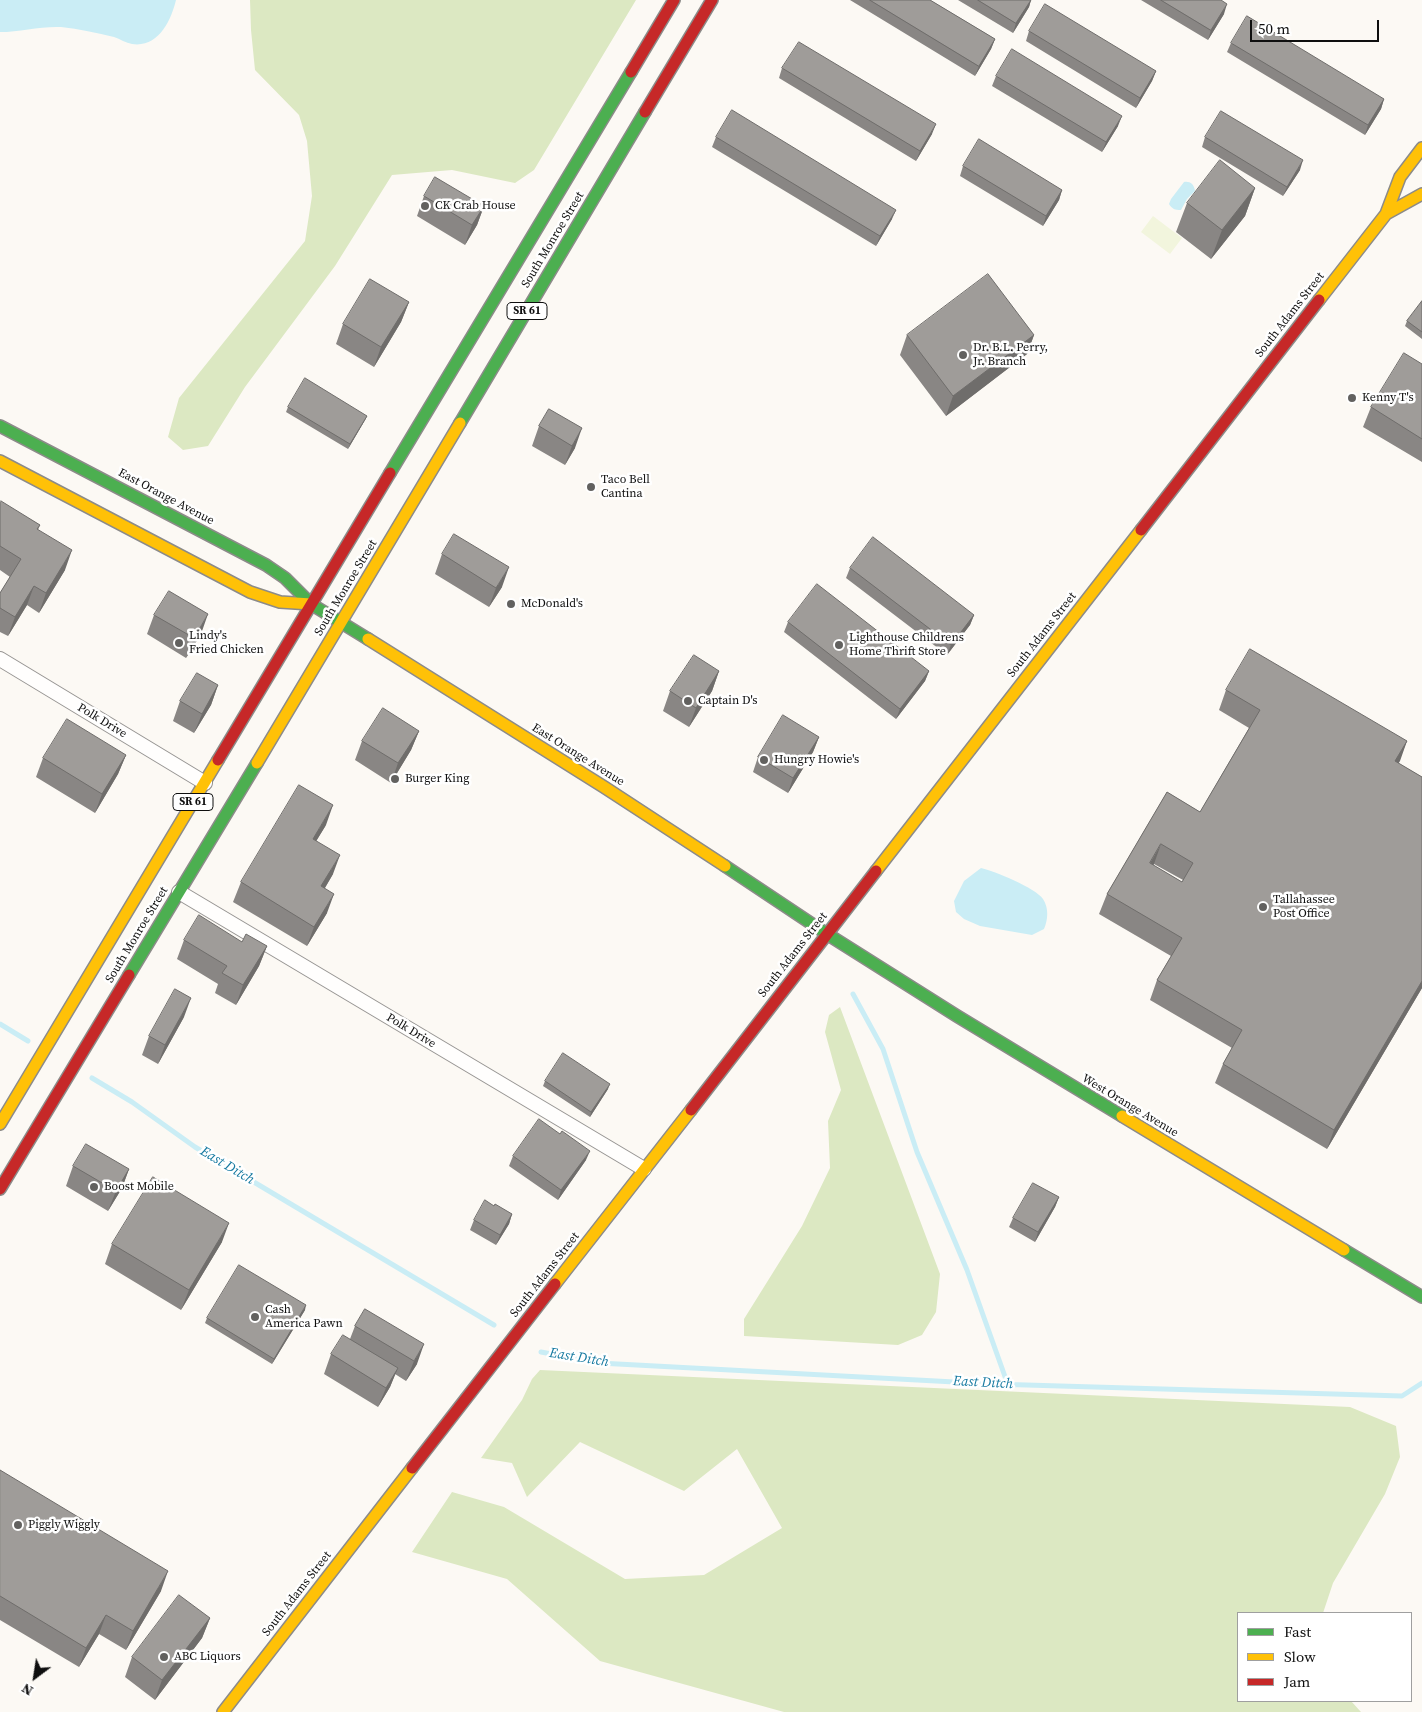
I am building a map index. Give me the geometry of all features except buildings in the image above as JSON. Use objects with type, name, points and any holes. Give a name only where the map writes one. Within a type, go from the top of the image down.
[{"type":"main road","name":"South Monroe Street","points":[[0,1124],[149,883],[205,782],[674,0]]},
{"type":"main road","name":"South Monroe Street","points":[[0,1189],[341,623],[712,0]]},
{"type":"main road","name":"South Adams Street","points":[[222,1712],[1386,214],[1400,177],[1422,148]]},
{"type":"main road","name":"South Adams Street","points":[[1386,214],[1422,194]]},
{"type":"main road","name":"East Orange Avenue","points":[[0,426],[266,565],[286,578],[311,604],[604,787],[827,934]]},
{"type":"main road","points":[[0,461],[250,592],[291,605],[311,604]]},
{"type":"main road","points":[[160,901],[162,921]]},
{"type":"main road","name":"West Orange Avenue","points":[[827,934],[965,1021],[1422,1297]]},
{"type":"street","name":"Polk Drive","points":[[0,659],[205,782]]},
{"type":"street","name":"Polk Drive","points":[[179,892],[644,1169]]},
{"type":"green space","points":[[250,0],[636,0],[534,170],[515,183],[452,170],[392,175],[335,266],[245,387],[208,446],[183,450],[168,437],[179,398],[305,241],[312,196],[307,141],[299,115],[255,70]]},
{"type":"green space","points":[[1153,216],[1182,238],[1170,254],[1141,232]]},
{"type":"green space","points":[[840,1007],[940,1274],[936,1312],[922,1335],[898,1345],[744,1336],[744,1319],[802,1226],[830,1168],[828,1121],[841,1090],[825,1032],[829,1015]]},
{"type":"green space","points":[[540,1370],[1350,1407],[1396,1426],[1400,1457],[1385,1494],[1333,1583],[1323,1612],[1237,1612],[1237,1702],[1352,1702],[1361,1712],[784,1712],[600,1661],[507,1579],[412,1552],[452,1492],[504,1507],[625,1579],[704,1575],[782,1528],[737,1449],[684,1491],[580,1442],[527,1497],[512,1463],[481,1458],[522,1400],[532,1379]]},
{"type":"water","points":[[0,0],[176,0],[167,24],[156,37],[149,42],[132,44],[114,37],[61,27],[0,32]]},
{"type":"water","points":[[1184,182],[1191,183],[1195,191],[1187,199],[1181,210],[1175,209],[1169,204]]},
{"type":"water","points":[[981,868],[1014,880],[1039,895],[1043,899],[1047,910],[1044,929],[1032,935],[980,926],[964,919],[956,912],[954,901],[964,881]]},
{"type":"waterway","points":[[853,994],[883,1049],[917,1152],[967,1270],[1008,1385]]},
{"type":"waterway","name":"East Ditch","points":[[0,1024],[28,1041]]},
{"type":"waterway","name":"East Ditch","points":[[92,1078],[132,1102],[195,1147],[494,1325]]},
{"type":"waterway","name":"East Ditch","points":[[541,1352],[599,1363],[992,1384],[1402,1396],[1422,1383]]},
{"type":"traffic: fast","points":[[390,473],[631,72]]},
{"type":"traffic: fast","points":[[460,423],[645,112]]},
{"type":"traffic: fast","points":[[0,426],[266,565],[285,578],[311,604],[368,639]]},
{"type":"traffic: fast","points":[[129,975],[257,763]]},
{"type":"traffic: fast","points":[[725,866],[827,934],[957,1016],[1122,1116]]},
{"type":"traffic: fast","points":[[1344,1250],[1422,1297]]},
{"type":"traffic: slow","points":[[1319,300],[1386,214],[1400,177],[1422,148]]},
{"type":"traffic: slow","points":[[1386,214],[1422,194]]},
{"type":"traffic: slow","points":[[257,763],[460,423]]},
{"type":"traffic: slow","points":[[0,461],[250,592],[280,602],[311,604]]},
{"type":"traffic: slow","points":[[876,871],[1141,530]]},
{"type":"traffic: slow","points":[[368,639],[604,787],[725,866]]},
{"type":"traffic: slow","points":[[0,1124],[218,760]]},
{"type":"traffic: slow","points":[[555,1284],[691,1110]]},
{"type":"traffic: slow","points":[[1122,1116],[1344,1250]]},
{"type":"traffic: slow","points":[[223,1712],[412,1468]]},
{"type":"traffic: jam","points":[[631,72],[674,0]]},
{"type":"traffic: jam","points":[[645,112],[712,0]]},
{"type":"traffic: jam","points":[[1141,530],[1319,300]]},
{"type":"traffic: jam","points":[[218,760],[390,473]]},
{"type":"traffic: jam","points":[[691,1110],[876,871]]},
{"type":"traffic: jam","points":[[0,1189],[129,975]]},
{"type":"traffic: jam","points":[[412,1468],[555,1284]]},
{"type":"place","name":"CK Crab House","points":[[425,206]]},
{"type":"place","name":"Dr. B.L. Perry, Jr. Branch","points":[[963,355]]},
{"type":"place","name":"Kenny T's","points":[[1352,398]]},
{"type":"place","name":"Taco Bell Cantina","points":[[591,487]]},
{"type":"place","name":"McDonald's","points":[[511,604]]},
{"type":"place","name":"Lindy's Fried Chicken","points":[[179,643]]},
{"type":"place","name":"Lighthouse Childrens Home Thrift Store","points":[[839,645]]},
{"type":"place","name":"Captain D's","points":[[688,701]]},
{"type":"place","name":"Hungry Howie's","points":[[764,760]]},
{"type":"place","name":"Burger King","points":[[395,779]]},
{"type":"place","name":"Tallahassee Post Office","points":[[1263,907]]},
{"type":"place","name":"Boost Mobile","points":[[94,1187]]},
{"type":"place","name":"Cash America Pawn","points":[[255,1317]]},
{"type":"place","name":"Piggly Wiggly","points":[[18,1525]]},
{"type":"place","name":"ABC Liquors","points":[[164,1657]]}]
